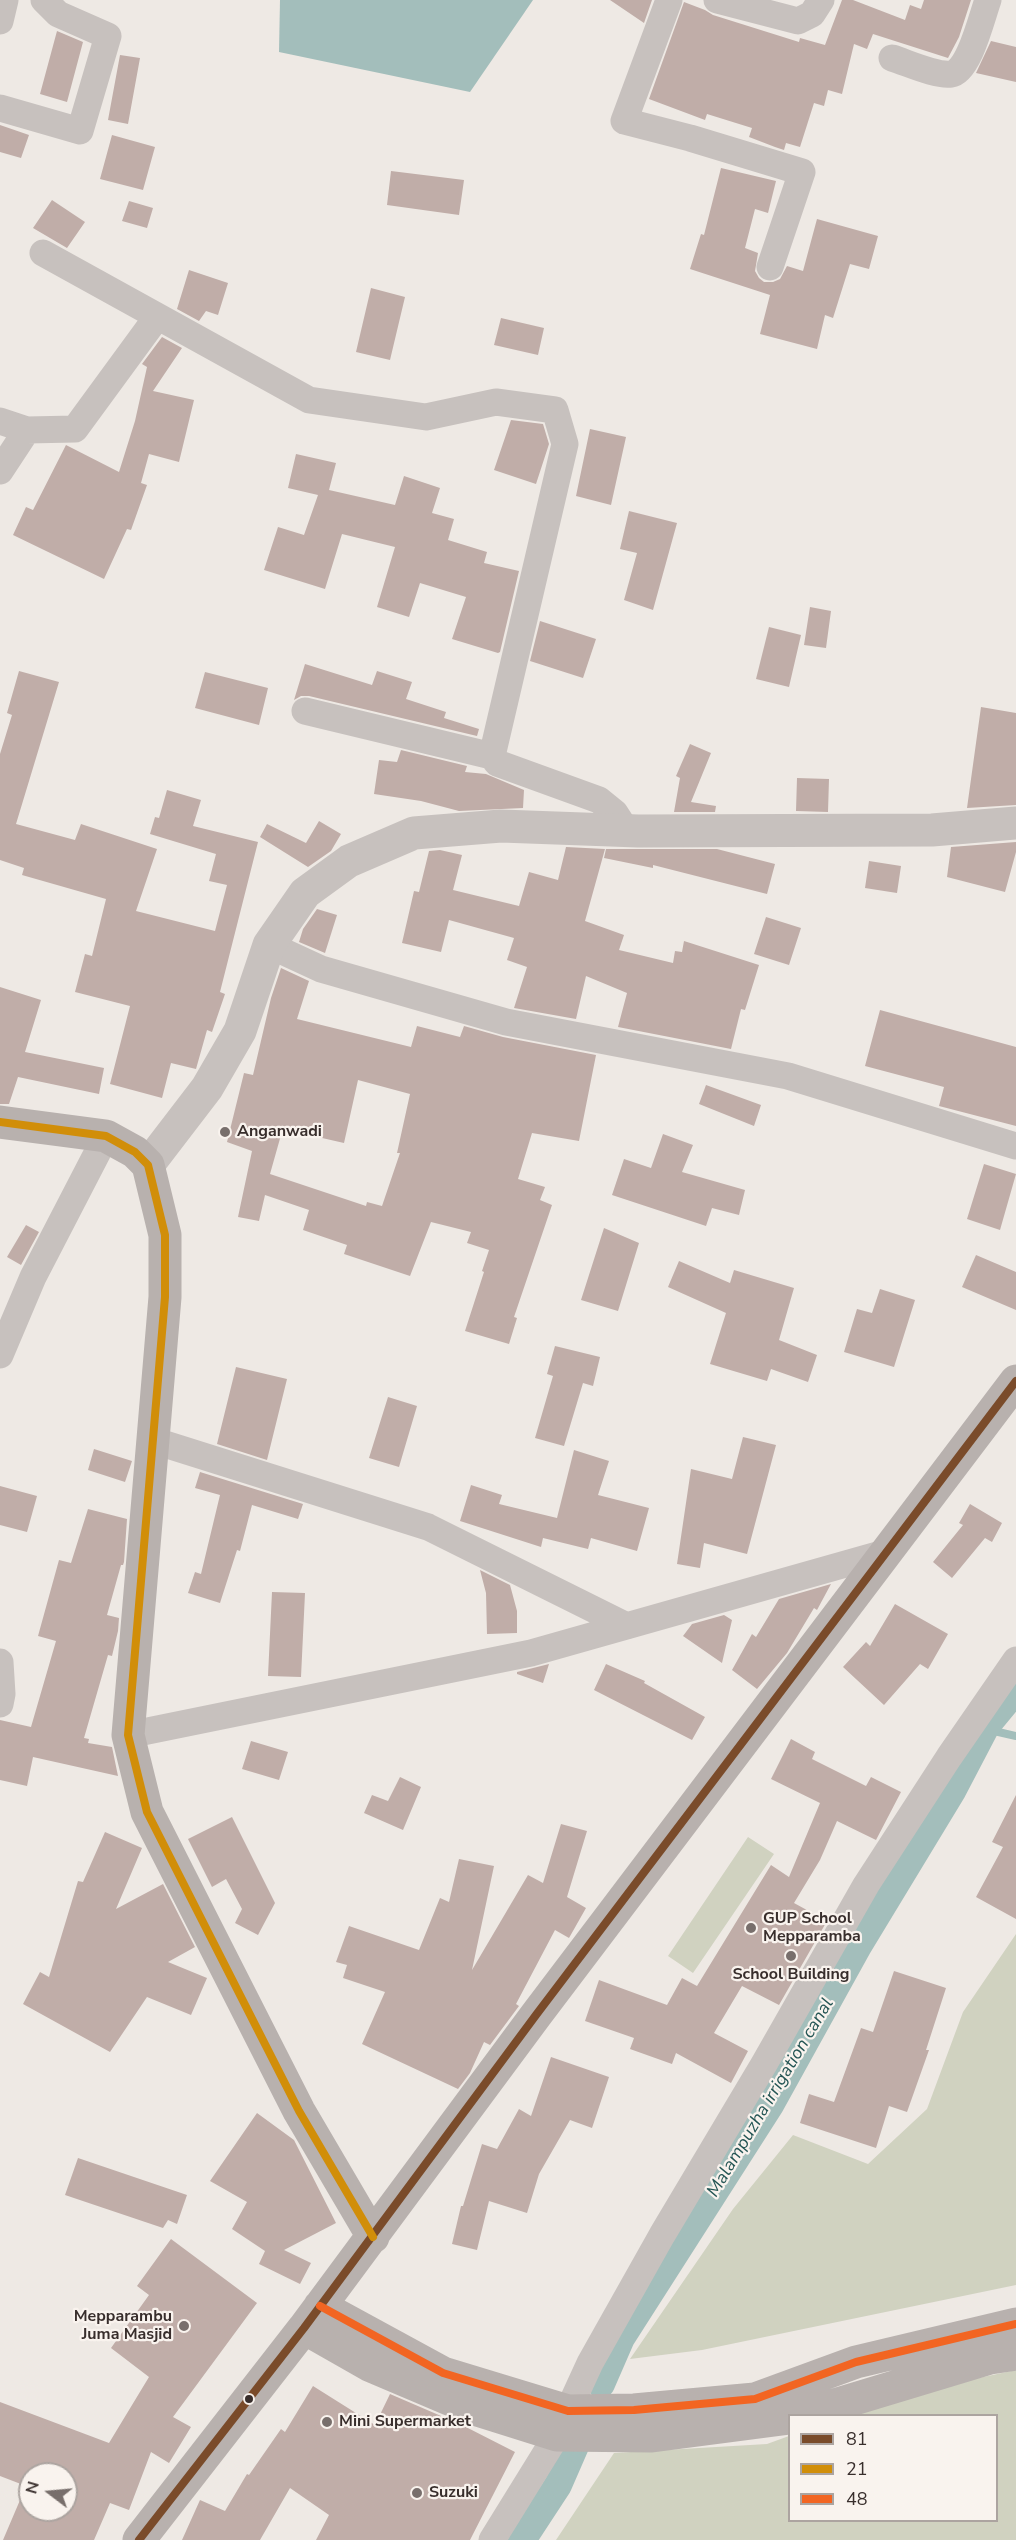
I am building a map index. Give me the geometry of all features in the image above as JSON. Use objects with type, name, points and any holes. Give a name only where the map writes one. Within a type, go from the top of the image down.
[{"type":"main road","points":[[0,1122],[106,1136],[135,1152],[148,1166],[165,1235],[165,1297],[128,1735],[147,1812],[299,2111],[372,2237]]},
{"type":"main road","points":[[139,2540],[312,2317],[536,2015],[1016,1381]]},
{"type":"main road","points":[[312,2317],[369,2365],[468,2407],[652,2436],[788,2418]]},
{"type":"main road","points":[[563,2423],[634,2410],[755,2399],[856,2362],[1016,2324]]},
{"type":"main road","points":[[801,2414],[990,2358],[1016,2354]]},
{"type":"street","points":[[0,21],[5,0]]},
{"type":"street","points":[[0,108],[80,131],[108,36],[58,14],[44,0]]},
{"type":"street","points":[[669,0],[624,121],[690,138],[802,172],[770,267]]},
{"type":"street","points":[[717,0],[798,21],[812,14],[821,0]]},
{"type":"street","points":[[892,58],[944,75],[960,71],[969,56],[988,0]]},
{"type":"street","points":[[43,253],[309,400],[426,417],[496,402],[555,410],[565,444],[492,756]]},
{"type":"street","points":[[0,422],[27,430],[75,429],[157,318]]},
{"type":"street","points":[[0,471],[27,430]]},
{"type":"street","points":[[305,711],[492,756],[498,763],[599,800],[615,813],[626,830]]},
{"type":"street","points":[[148,1166],[207,1088],[240,1031],[269,945],[305,893],[349,861],[414,833],[501,826],[626,830],[932,830],[1016,823]]},
{"type":"street","points":[[269,945],[321,969],[506,1022],[788,1076],[1016,1146]]},
{"type":"street","points":[[0,1356],[33,1277],[106,1136]]},
{"type":"street","points":[[152,1440],[428,1527],[627,1626]]},
{"type":"street","points":[[128,1735],[531,1653],[888,1552]]},
{"type":"street","points":[[492,2540],[563,2423],[590,2363],[662,2235],[866,1885],[1016,1659]]},
{"type":"street","points":[[0,1662],[2,1694],[0,1704]]},
{"type":"green space","points":[[748,1837],[774,1854],[693,1973],[668,1956]]},
{"type":"green space","points":[[1016,1934],[1016,2285],[702,2350],[630,2359],[733,2209],[793,2135],[868,2164],[927,2109],[963,2012]]},
{"type":"green space","points":[[1016,2370],[1016,2540],[556,2540],[614,2453],[767,2444],[788,2436],[788,2522],[998,2522],[998,2414],[847,2414],[899,2395]]},
{"type":"water","points":[[280,0],[533,0],[470,92],[279,52]]},
{"type":"building","points":[[610,0],[652,0],[644,23]]},
{"type":"building","points":[[842,0],[853,0],[905,20],[910,5],[921,9],[924,0],[971,0],[959,37],[948,58],[873,34],[867,49],[854,44],[842,94],[828,90],[824,106],[814,103],[800,147],[786,143],[784,150],[749,137],[752,128],[707,114],[705,120],[649,99],[684,2],[713,15],[799,42],[800,38],[825,45]]},
{"type":"building","points":[[57,31],[83,42],[67,102],[40,94]]},
{"type":"building","points":[[991,41],[1016,47],[1016,82],[976,73]]},
{"type":"building","points":[[120,55],[140,58],[128,124],[108,120]]},
{"type":"building","points":[[0,125],[29,135],[21,158],[0,152]]},
{"type":"building","points":[[112,135],[155,147],[143,190],[100,179]]},
{"type":"building","points":[[721,168],[776,181],[768,213],[755,209],[745,248],[758,253],[755,271],[764,282],[780,279],[787,266],[803,271],[817,219],[878,236],[869,269],[850,264],[833,318],[825,315],[817,349],[760,334],[770,295],[690,269],[701,234],[704,235]]},
{"type":"building","points":[[391,171],[464,180],[459,215],[387,205]]},
{"type":"building","points":[[52,200],[85,222],[67,248],[33,228]]},
{"type":"building","points":[[129,201],[153,208],[147,228],[122,221]]},
{"type":"building","points":[[189,270],[228,283],[218,315],[206,311],[199,321],[177,309]]},
{"type":"building","points":[[371,288],[405,297],[390,360],[356,352]]},
{"type":"building","points":[[501,318],[544,328],[538,355],[494,345]]},
{"type":"building","points":[[162,337],[182,348],[153,391],[194,400],[179,462],[149,454],[141,483],[147,485],[131,530],[127,529],[104,579],[13,535],[26,507],[33,510],[66,445],[119,472],[135,421],[147,367],[142,364]]},
{"type":"building","points":[[511,420],[543,424],[549,444],[536,484],[494,470]]},
{"type":"building","points":[[590,429],[626,437],[611,505],[576,496]]},
{"type":"building","points":[[296,454],[336,463],[329,490],[395,505],[404,476],[440,488],[432,513],[454,519],[448,540],[487,552],[484,563],[519,571],[500,652],[452,639],[466,597],[420,583],[409,617],[377,607],[395,547],[342,534],[325,589],[264,570],[278,527],[304,535],[318,495],[288,488]]},
{"type":"building","points":[[629,511],[677,523],[653,610],[624,600],[637,553],[620,549]]},
{"type":"building","points":[[810,607],[831,611],[826,648],[804,645]]},
{"type":"building","points":[[540,621],[596,639],[583,678],[530,661]]},
{"type":"building","points":[[769,627],[801,635],[789,687],[756,679]]},
{"type":"building","points":[[305,664],[372,685],[377,671],[412,682],[406,699],[446,712],[444,718],[479,729],[477,736],[309,696],[301,696],[294,700]]},
{"type":"building","points":[[19,671],[59,682],[16,824],[75,840],[81,824],[157,849],[136,911],[215,931],[227,885],[209,881],[216,854],[150,834],[155,817],[159,818],[167,790],[201,800],[193,826],[258,842],[220,992],[225,994],[212,1032],[207,1030],[196,1069],[171,1063],[162,1098],[110,1084],[130,1006],[75,992],[85,954],[92,956],[106,899],[22,875],[24,868],[0,860],[0,754],[12,715],[7,713]]},
{"type":"building","points":[[205,672],[268,688],[259,725],[195,708]]},
{"type":"building","points":[[981,707],[1016,713],[1016,805],[967,808]]},
{"type":"building","points":[[690,744],[711,753],[691,802],[716,806],[715,812],[674,812],[680,778],[676,776]]},
{"type":"building","points":[[401,750],[467,766],[465,772],[486,774],[524,790],[523,808],[459,811],[421,801],[374,794],[379,760],[397,762]]},
{"type":"building","points":[[797,778],[829,779],[828,812],[796,811]]},
{"type":"building","points":[[319,821],[341,834],[331,851],[308,867],[260,837],[267,824],[306,843]]},
{"type":"building","points":[[1016,842],[1016,852],[1005,892],[947,877],[951,847]]},
{"type":"building","points":[[566,847],[605,849],[585,921],[624,935],[619,950],[673,963],[675,951],[682,952],[684,941],[759,965],[745,1010],[741,1009],[731,1049],[618,1027],[627,993],[586,976],[576,1019],[514,1008],[527,967],[507,960],[514,938],[449,920],[441,952],[402,943],[414,891],[419,892],[429,851],[440,850],[462,855],[453,890],[519,906],[529,872],[558,880]]},
{"type":"building","points":[[606,849],[717,849],[775,864],[767,894],[653,865],[653,868],[604,858]]},
{"type":"building","points":[[869,861],[901,866],[897,893],[865,888]]},
{"type":"building","points":[[317,909],[337,915],[325,953],[299,942],[303,929]]},
{"type":"building","points":[[766,917],[801,928],[789,965],[754,954]]},
{"type":"building","points":[[281,968],[309,981],[297,1019],[411,1047],[417,1026],[460,1037],[464,1026],[503,1037],[596,1055],[579,1141],[532,1133],[518,1179],[545,1187],[540,1200],[552,1205],[514,1317],[517,1318],[509,1344],[465,1331],[489,1250],[467,1243],[471,1232],[431,1222],[410,1276],[344,1254],[347,1245],[303,1230],[309,1210],[265,1195],[259,1221],[238,1217],[252,1151],[227,1142],[244,1073],[253,1075],[271,998]],"holes":[[[358,1080],[410,1094],[397,1153],[400,1153],[382,1206],[367,1202],[366,1206],[270,1174],[281,1135],[285,1136],[287,1130],[344,1143]]]},
{"type":"building","points":[[0,987],[41,1000],[25,1052],[104,1068],[99,1094],[18,1077],[9,1104],[0,1104]]},
{"type":"building","points":[[880,1010],[1016,1047],[1016,1126],[939,1106],[944,1087],[865,1066]]},
{"type":"building","points":[[706,1085],[761,1105],[754,1126],[699,1104]]},
{"type":"building","points":[[663,1134],[693,1145],[682,1172],[745,1190],[739,1215],[712,1208],[706,1226],[612,1195],[624,1159],[651,1168]]},
{"type":"building","points":[[984,1164],[1016,1174],[1000,1230],[967,1219]]},
{"type":"building","points":[[26,1225],[39,1232],[21,1265],[7,1257]]},
{"type":"building","points":[[604,1228],[639,1243],[618,1311],[581,1300]]},
{"type":"building","points":[[976,1255],[1016,1272],[1016,1310],[962,1287]]},
{"type":"building","points":[[679,1261],[730,1283],[734,1270],[794,1288],[779,1340],[817,1355],[808,1382],[771,1369],[767,1381],[710,1364],[726,1313],[668,1287]]},
{"type":"building","points":[[880,1289],[915,1300],[894,1367],[844,1352],[857,1309],[872,1313]]},
{"type":"building","points":[[555,1346],[600,1357],[593,1386],[583,1383],[564,1446],[535,1438],[553,1376],[547,1374]]},
{"type":"building","points":[[236,1367],[287,1379],[267,1460],[217,1444]]},
{"type":"building","points":[[388,1397],[417,1406],[399,1467],[369,1458]]},
{"type":"building","points":[[743,1437],[776,1445],[747,1554],[704,1543],[700,1568],[677,1564],[691,1469],[732,1479]]},
{"type":"building","points":[[94,1449],[132,1461],[125,1482],[88,1470]]},
{"type":"building","points":[[574,1450],[609,1461],[598,1495],[649,1508],[637,1551],[591,1538],[588,1549],[543,1538],[541,1547],[460,1521],[471,1485],[502,1495],[499,1504],[557,1518]]},
{"type":"building","points":[[200,1472],[303,1504],[298,1519],[252,1505],[240,1551],[237,1550],[220,1603],[188,1593],[195,1572],[201,1574],[220,1495],[195,1488]]},
{"type":"building","points":[[0,1486],[37,1496],[27,1532],[0,1525]]},
{"type":"building","points":[[970,1504],[1002,1523],[992,1542],[985,1538],[952,1578],[933,1562],[963,1525],[959,1523]]},
{"type":"building","points":[[88,1509],[127,1519],[124,1562],[121,1565],[107,1615],[119,1618],[118,1631],[112,1656],[108,1655],[84,1738],[89,1739],[88,1743],[112,1747],[118,1776],[33,1757],[27,1786],[0,1780],[0,1720],[31,1727],[56,1641],[38,1636],[59,1560],[71,1563]]},
{"type":"building","points":[[480,1570],[510,1585],[517,1611],[517,1633],[487,1634],[486,1593]]},
{"type":"building","points":[[831,1584],[817,1610],[814,1608],[787,1653],[757,1689],[732,1670],[752,1634],[756,1637],[779,1599]]},
{"type":"building","points":[[272,1592],[305,1593],[301,1677],[268,1676]]},
{"type":"building","points":[[895,1604],[948,1634],[928,1669],[920,1664],[884,1705],[843,1667],[866,1642],[870,1646]]},
{"type":"building","points":[[724,1615],[732,1620],[722,1663],[683,1636],[692,1624]]},
{"type":"building","points":[[549,1664],[543,1683],[517,1674],[517,1672]]},
{"type":"building","points":[[606,1664],[645,1681],[644,1683],[705,1717],[692,1740],[594,1690]]},
{"type":"building","points":[[791,1739],[815,1752],[812,1759],[866,1786],[871,1777],[901,1792],[876,1840],[837,1821],[820,1860],[794,1903],[827,1921],[779,2005],[742,1986],[714,2033],[748,2051],[731,2083],[676,2053],[672,2064],[630,2049],[634,2038],[585,2021],[599,1980],[667,2005],[682,1978],[697,1986],[771,1865],[789,1877],[820,1803],[771,1779]]},
{"type":"building","points":[[251,1741],[288,1752],[279,1780],[242,1769]]},
{"type":"building","points":[[400,1777],[421,1787],[403,1830],[364,1813],[372,1795],[388,1801]]},
{"type":"building","points":[[1016,1795],[1016,1919],[976,1897],[1003,1847],[992,1842]]},
{"type":"building","points":[[232,1817],[275,1903],[258,1935],[235,1923],[242,1909],[226,1879],[212,1887],[188,1839]]},
{"type":"building","points":[[561,1824],[587,1831],[567,1897],[586,1908],[569,1938],[555,1930],[516,2004],[519,2006],[490,2045],[484,2042],[470,2073],[458,2089],[362,2044],[385,1992],[343,1978],[347,1965],[336,1962],[349,1926],[419,1950],[440,1898],[449,1902],[459,1859],[494,1866],[472,1970],[528,1875],[543,1883]]},
{"type":"building","points":[[105,1832],[142,1848],[116,1909],[163,1884],[195,1947],[168,1962],[207,1978],[191,2015],[147,1997],[110,2052],[23,2004],[40,1972],[49,1977],[78,1881],[83,1882]]},
{"type":"building","points":[[894,1971],[946,1988],[926,2050],[929,2050],[907,2112],[889,2106],[876,2148],[800,2123],[809,2094],[834,2102],[861,2028],[873,2032]]},
{"type":"building","points":[[551,2057],[609,2077],[592,2128],[570,2120],[539,2174],[527,2213],[489,2201],[477,2250],[452,2244],[461,2206],[463,2206],[482,2144],[497,2149],[519,2109],[531,2116]]},
{"type":"building","points":[[257,2113],[294,2140],[336,2223],[284,2250],[311,2263],[300,2284],[259,2264],[265,2251],[232,2229],[247,2202],[210,2181]]},
{"type":"building","points":[[78,2158],[187,2195],[177,2224],[168,2220],[163,2228],[65,2195]]},
{"type":"building","points":[[171,2239],[257,2303],[173,2417],[191,2427],[169,2463],[151,2452],[129,2510],[110,2503],[94,2540],[3,2540],[18,2505],[18,2522],[78,2522],[78,2462],[18,2462],[18,2483],[0,2476],[0,2402],[109,2443],[149,2377],[111,2348],[149,2295],[137,2286]]},
{"type":"building","points":[[313,2386],[375,2425],[390,2394],[462,2425],[515,2452],[470,2540],[316,2540],[329,2515],[290,2488],[260,2540],[182,2540],[200,2500],[225,2511],[247,2474],[249,2475],[281,2429],[285,2432]]},
{"type":"waterway","name":"Malampuzha irrigation canal","points":[[601,2384],[621,2338],[770,2105],[858,1946],[952,1791],[986,1726],[1016,1690]]},
{"type":"waterway","points":[[986,1726],[994,1731],[1016,1736]]},
{"type":"waterway","name":"Malampuzha irrigation canal","points":[[522,2540],[558,2485],[575,2446]]},
{"type":"transit line","name":"21","points":[[0,1122],[106,1136],[135,1152],[148,1165],[165,1235],[165,1297],[128,1735],[147,1812],[299,2111],[373,2237]]},
{"type":"transit line","name":"81","points":[[139,2540],[304,2328],[536,2015],[1016,1381]]},
{"type":"transit line","name":"48","points":[[320,2306],[443,2373],[568,2411],[634,2410],[755,2399],[856,2362],[1016,2324]]},
{"type":"place","name":"Anganwadi","points":[[225,1132]]},
{"type":"place","name":"GUP School Mepparamba","points":[[751,1928]]},
{"type":"place","name":"School Building","points":[[791,1956]]},
{"type":"place","name":"Mepparambu Juma Masjid","points":[[184,2326]]},
{"type":"place","name":"Mini Supermarket","points":[[327,2422]]},
{"type":"place","name":"Suzuki","points":[[417,2493]]}]
